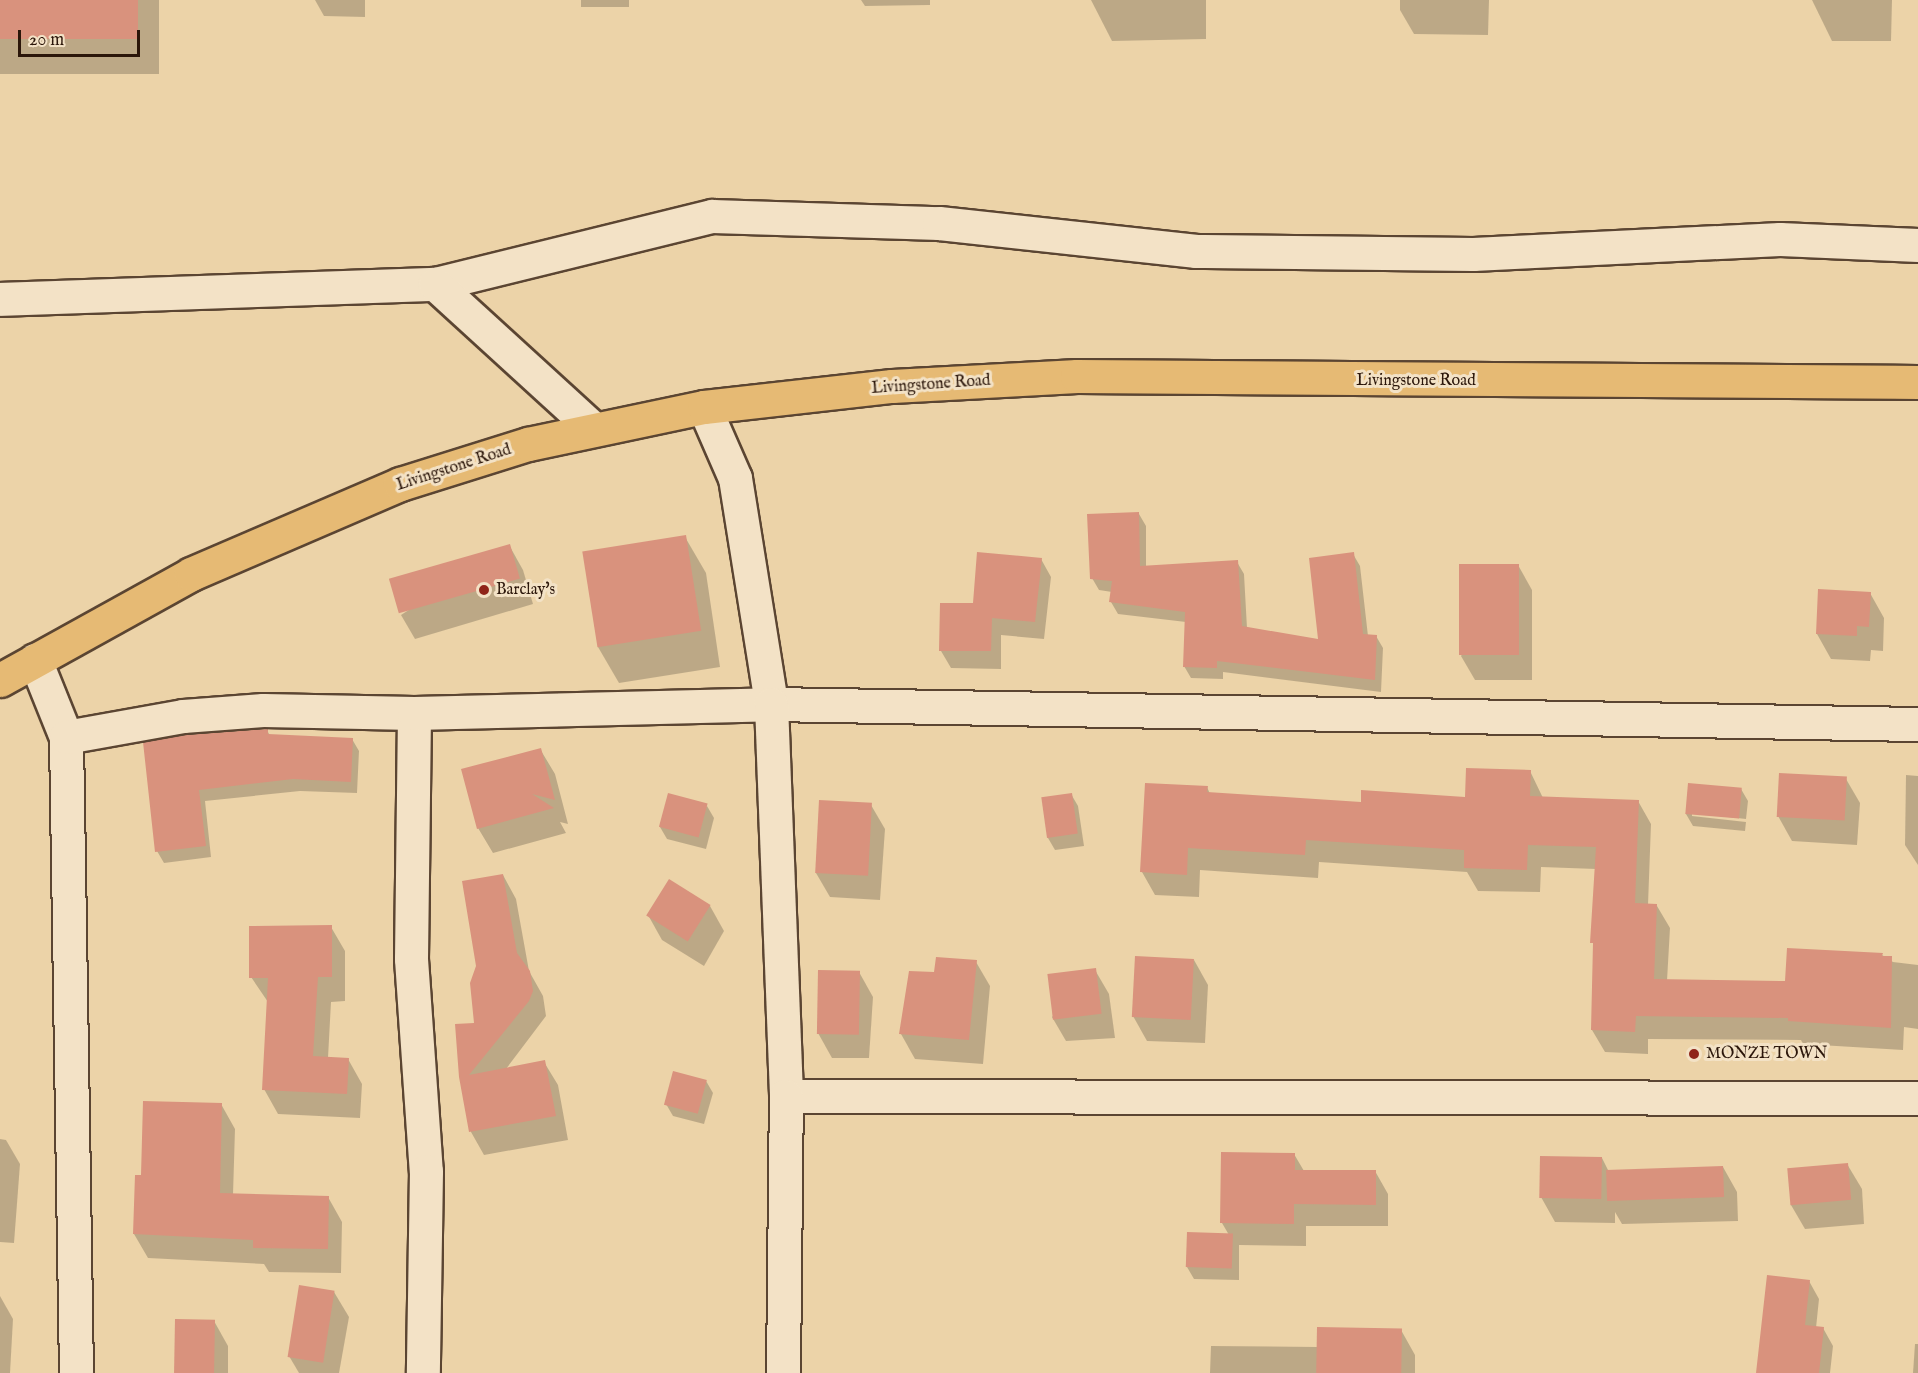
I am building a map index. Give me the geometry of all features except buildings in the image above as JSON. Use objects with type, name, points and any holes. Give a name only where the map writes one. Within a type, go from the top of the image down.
[{"type":"highway","name":"Livingstone Road","points":[[0,680],[191,574],[400,484],[528,444],[704,408],[892,386],[1077,376],[1918,382]]},
{"type":"street","points":[[0,299],[435,284],[712,216],[939,223],[1196,251],[1473,254],[1780,239],[1918,245]]},
{"type":"street","points":[[435,284],[594,429]]},
{"type":"street","points":[[704,408],[735,478],[771,704],[786,1096],[783,1373]]},
{"type":"street","points":[[35,660],[66,737],[76,1373]]},
{"type":"street","points":[[66,737],[183,716],[263,710],[414,713],[771,704],[1918,724]]},
{"type":"street","points":[[414,713],[411,959],[426,1171],[423,1373]]},
{"type":"street","points":[[786,1096],[1918,1098]]},
{"type":"place","name":"Barclay's","points":[[484,590]]},
{"type":"place","name":"MONZE TOWN","points":[[1694,1054]]}]
